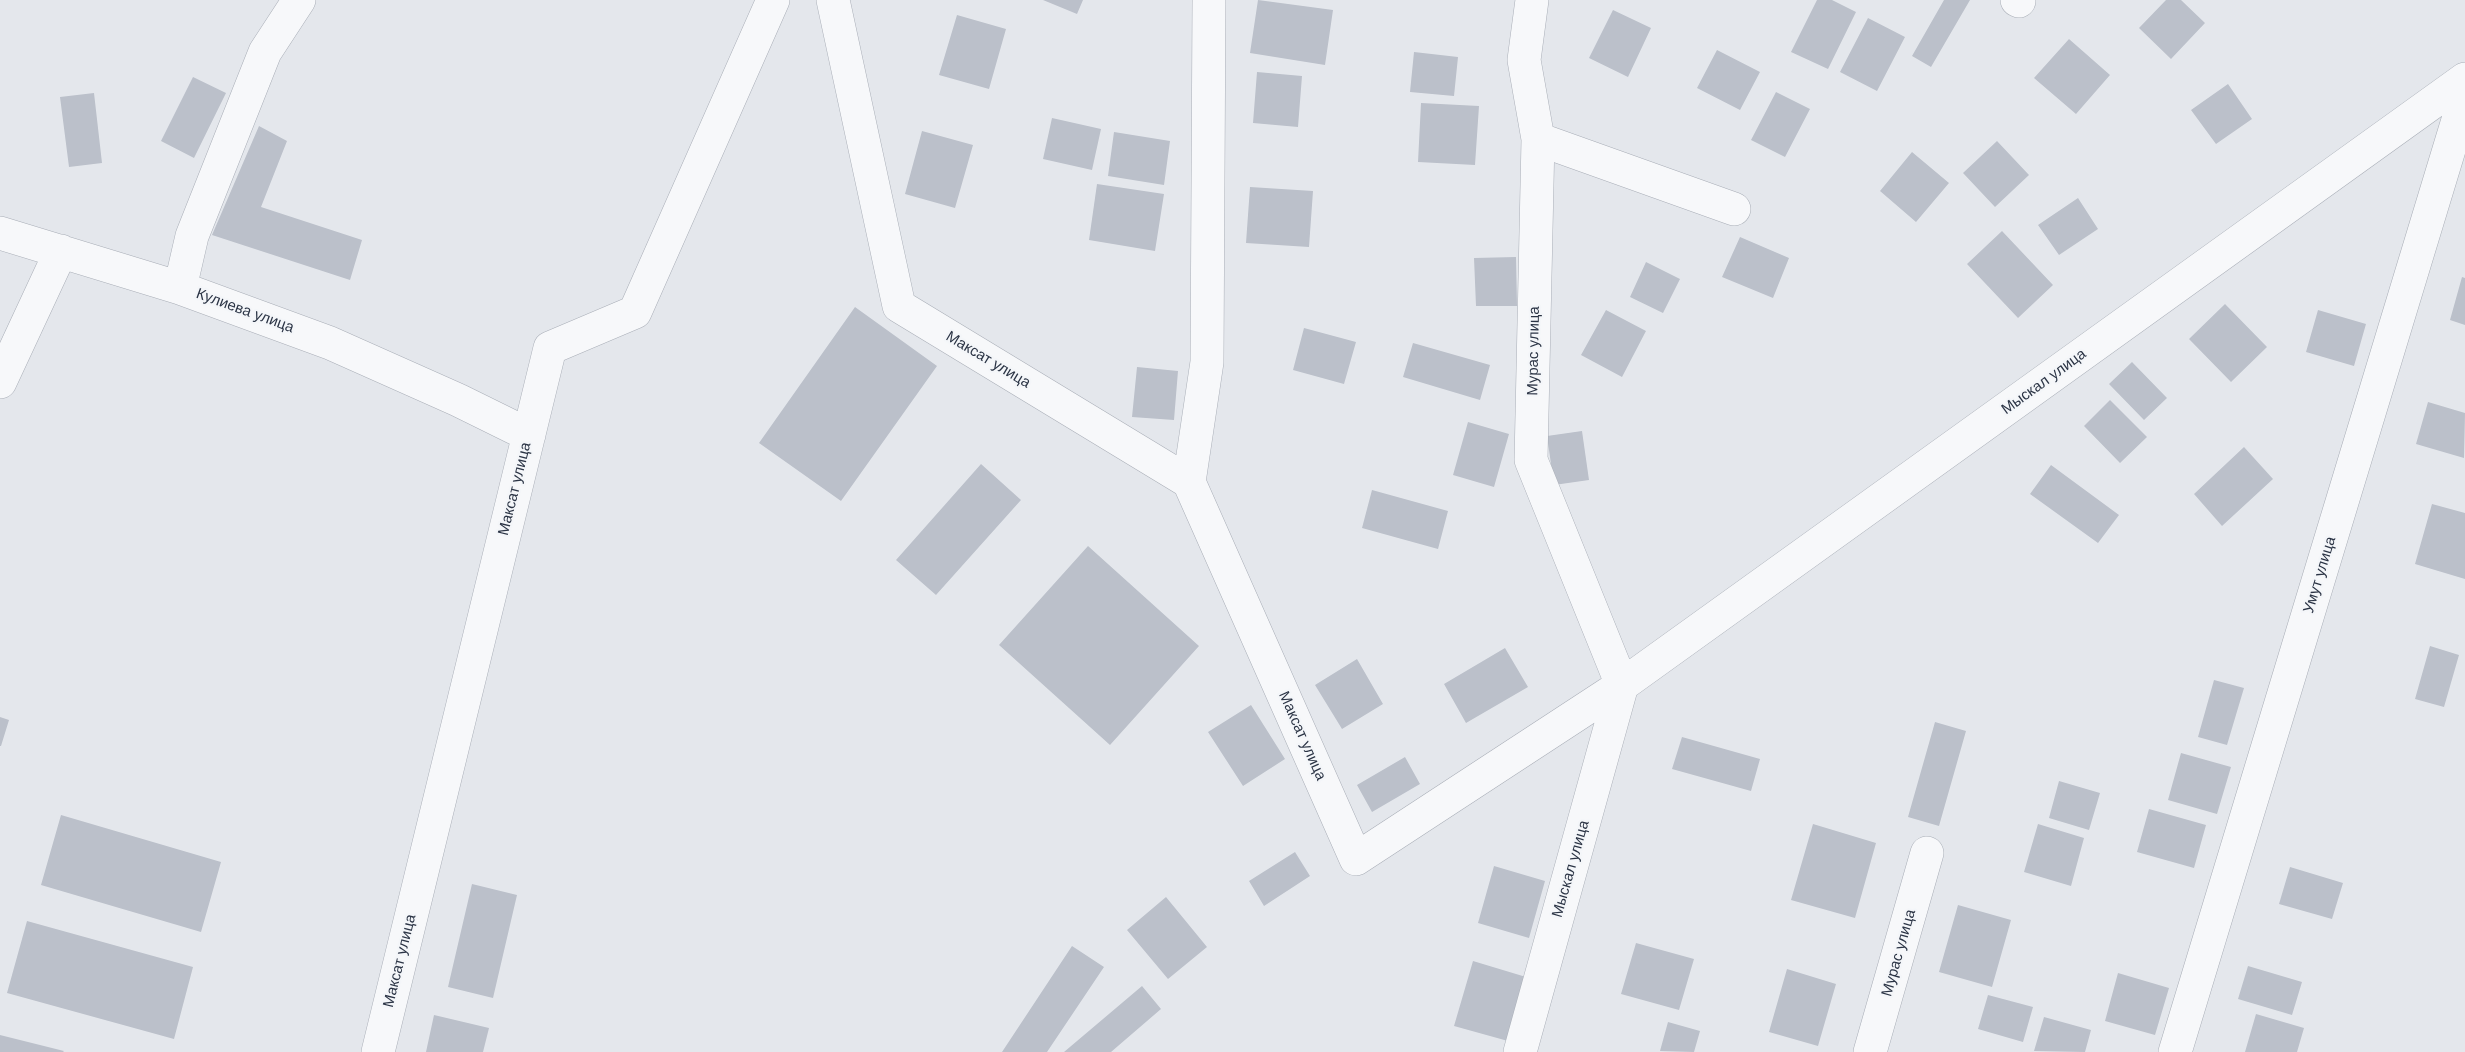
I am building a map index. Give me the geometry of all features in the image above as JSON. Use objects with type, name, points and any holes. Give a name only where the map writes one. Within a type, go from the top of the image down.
[{"type":"street","name":"Кулиева улица","points":[[298,0],[265,52],[192,236],[180,288],[330,343],[458,400],[529,435]]},
{"type":"street","name":"Максат улица","points":[[378,1052],[550,348],[635,312],[772,0]]},
{"type":"street","name":"Максат улица","points":[[833,0],[899,306],[1190,482],[1356,859]]},
{"type":"street","points":[[1190,482],[1207,362],[1209,0]]},
{"type":"street","name":"Мурас улица","points":[[1532,0],[1524,60],[1538,139],[1531,460],[1622,685]]},
{"type":"street","name":"Мыскал улица","points":[[1356,859],[1622,685],[2465,79]]},
{"type":"street","name":"Умут улица","points":[[2175,1052],[2465,98]]},
{"type":"street","points":[[1538,139],[1734,209]]},
{"type":"street","points":[[0,233],[180,288]]},
{"type":"street","points":[[0,382],[61,252]]},
{"type":"street","name":"Мыскал улица","points":[[1520,1052],[1622,685]]},
{"type":"street","name":"Мурас улица","points":[[1870,1052],[1927,854]]},
{"type":"building","points":[[1043,0],[1083,0],[1077,14]]},
{"type":"building","points":[[1258,0],[1333,10],[1325,65],[1250,53]]},
{"type":"building","points":[[1817,0],[1832,0],[1856,12],[1828,69],[1791,52]]},
{"type":"building","points":[[1944,0],[1970,0],[1931,67],[1912,56]]},
{"type":"building","points":[[2166,0],[2181,0],[2205,23],[2171,59],[2139,28]]},
{"type":"building","points":[[1613,10],[1651,28],[1628,77],[1589,58]]},
{"type":"building","points":[[957,15],[1006,29],[989,89],[939,75]]},
{"type":"building","points":[[1868,18],[1905,37],[1877,91],[1840,72]]},
{"type":"building","points":[[2069,39],[2110,75],[2076,114],[2034,78]]},
{"type":"building","points":[[1717,50],[1760,72],[1740,110],[1697,88]]},
{"type":"building","points":[[1414,52],[1458,57],[1454,96],[1410,92]]},
{"type":"building","points":[[1257,72],[1302,76],[1298,127],[1253,123]]},
{"type":"building","points":[[193,77],[226,93],[194,158],[161,141]]},
{"type":"building","points":[[2228,84],[2252,119],[2216,144],[2191,110]]},
{"type":"building","points":[[1776,92],[1810,109],[1785,157],[1751,140]]},
{"type":"building","points":[[94,93],[102,163],[69,167],[60,97]]},
{"type":"building","points":[[1421,103],[1479,106],[1475,165],[1418,162]]},
{"type":"building","points":[[1052,118],[1101,129],[1092,170],[1043,159]]},
{"type":"building","points":[[259,126],[287,141],[261,207],[362,240],[350,280],[212,235]]},
{"type":"building","points":[[922,131],[973,145],[955,208],[905,194]]},
{"type":"building","points":[[1114,132],[1170,141],[1164,185],[1108,176]]},
{"type":"building","points":[[1997,141],[2029,175],[1995,207],[1963,173]]},
{"type":"building","points":[[1912,152],[1949,183],[1916,222],[1880,191]]},
{"type":"building","points":[[1097,184],[1164,194],[1155,251],[1089,240]]},
{"type":"building","points":[[1250,187],[1313,191],[1309,247],[1246,243]]},
{"type":"building","points":[[2078,198],[2098,229],[2059,255],[2038,225]]},
{"type":"building","points":[[2002,231],[2053,285],[2018,318],[1967,264]]},
{"type":"building","points":[[1740,237],[1789,258],[1773,298],[1722,277]]},
{"type":"building","points":[[1516,257],[1517,306],[1476,306],[1474,258]]},
{"type":"building","points":[[1646,262],[1680,279],[1663,313],[1630,297]]},
{"type":"building","points":[[2462,277],[2465,278],[2465,325],[2450,320]]},
{"type":"building","points":[[2225,304],[2267,347],[2231,382],[2189,339]]},
{"type":"building","points":[[855,307],[937,366],[841,501],[759,443]]},
{"type":"building","points":[[1606,310],[1646,331],[1622,377],[1581,355]]},
{"type":"building","points":[[2318,310],[2366,324],[2354,366],[2306,352]]},
{"type":"building","points":[[1304,328],[1356,342],[1344,384],[1293,370]]},
{"type":"building","points":[[1413,343],[1490,365],[1480,400],[1403,377]]},
{"type":"building","points":[[2132,362],[2167,398],[2144,420],[2109,384]]},
{"type":"building","points":[[1137,367],[1178,371],[1174,420],[1132,417]]},
{"type":"building","points":[[2110,400],[2147,437],[2120,463],[2084,426]]},
{"type":"building","points":[[2428,402],[2465,413],[2464,458],[2416,444]]},
{"type":"building","points":[[1468,422],[1509,434],[1494,487],[1453,475]]},
{"type":"building","points":[[1582,431],[1589,480],[1554,485],[1547,436]]},
{"type":"building","points":[[2244,447],[2273,479],[2222,526],[2194,494]]},
{"type":"building","points":[[981,464],[1021,500],[936,595],[896,560]]},
{"type":"building","points":[[2051,465],[2119,515],[2098,543],[2030,494]]},
{"type":"building","points":[[1372,490],[1448,511],[1438,549],[1362,528]]},
{"type":"building","points":[[2432,504],[2465,513],[2465,579],[2415,564]]},
{"type":"building","points":[[1088,546],[1199,646],[1110,745],[999,645]]},
{"type":"building","points":[[2430,646],[2459,655],[2444,707],[2415,699]]},
{"type":"building","points":[[1505,648],[1528,687],[1466,723],[1444,684]]},
{"type":"building","points":[[1357,659],[1383,704],[1342,729],[1315,685]]},
{"type":"building","points":[[2214,680],[2244,688],[2227,745],[2198,737]]},
{"type":"building","points":[[1251,705],[1285,759],[1243,786],[1208,732]]},
{"type":"building","points":[[0,717],[9,720],[1,746],[0,746]]},
{"type":"building","points":[[1935,722],[1966,731],[1939,826],[1908,817]]},
{"type":"building","points":[[1682,737],[1760,759],[1751,791],[1672,769]]},
{"type":"building","points":[[2181,753],[2231,767],[2217,814],[2168,800]]},
{"type":"building","points":[[1405,757],[1420,784],[1372,812],[1357,785]]},
{"type":"building","points":[[2059,781],[2100,793],[2089,830],[2049,818]]},
{"type":"building","points":[[2149,809],[2206,825],[2194,868],[2137,852]]},
{"type":"building","points":[[61,815],[221,862],[201,932],[41,885]]},
{"type":"building","points":[[1813,824],[1876,843],[1855,918],[1791,900]]},
{"type":"building","points":[[2038,824],[2084,838],[2071,886],[2024,872]]},
{"type":"building","points":[[1295,852],[1310,876],[1264,906],[1249,881]]},
{"type":"building","points":[[1494,866],[1545,881],[1529,938],[1478,923]]},
{"type":"building","points":[[2290,867],[2343,883],[2332,919],[2279,904]]},
{"type":"building","points":[[472,884],[517,895],[493,998],[448,987]]},
{"type":"building","points":[[1166,897],[1207,947],[1168,979],[1127,930]]},
{"type":"building","points":[[1958,905],[2011,920],[1992,987],[1939,972]]},
{"type":"building","points":[[27,921],[193,967],[174,1039],[7,993]]},
{"type":"building","points":[[1636,943],[1694,959],[1679,1010],[1621,994]]},
{"type":"building","points":[[1072,946],[1104,967],[1047,1052],[1002,1052]]},
{"type":"building","points":[[1473,961],[1526,977],[1508,1041],[1454,1026]]},
{"type":"building","points":[[2248,966],[2302,982],[2292,1015],[2238,999]]},
{"type":"building","points":[[1787,969],[1836,984],[1818,1046],[1769,1032]]},
{"type":"building","points":[[2118,973],[2169,988],[2155,1035],[2105,1021]]},
{"type":"building","points":[[1142,986],[1161,1009],[1111,1052],[1064,1052]]},
{"type":"building","points":[[1988,995],[2033,1007],[2023,1042],[1978,1029]]},
{"type":"building","points":[[2256,1014],[2304,1028],[2297,1052],[2245,1052]]},
{"type":"building","points":[[434,1015],[489,1028],[483,1052],[426,1052]]},
{"type":"building","points":[[2044,1017],[2091,1030],[2085,1052],[2034,1051]]},
{"type":"building","points":[[1668,1022],[1700,1031],[1694,1052],[1660,1051]]},
{"type":"building","points":[[0,1035],[64,1051],[0,1052]]}]
